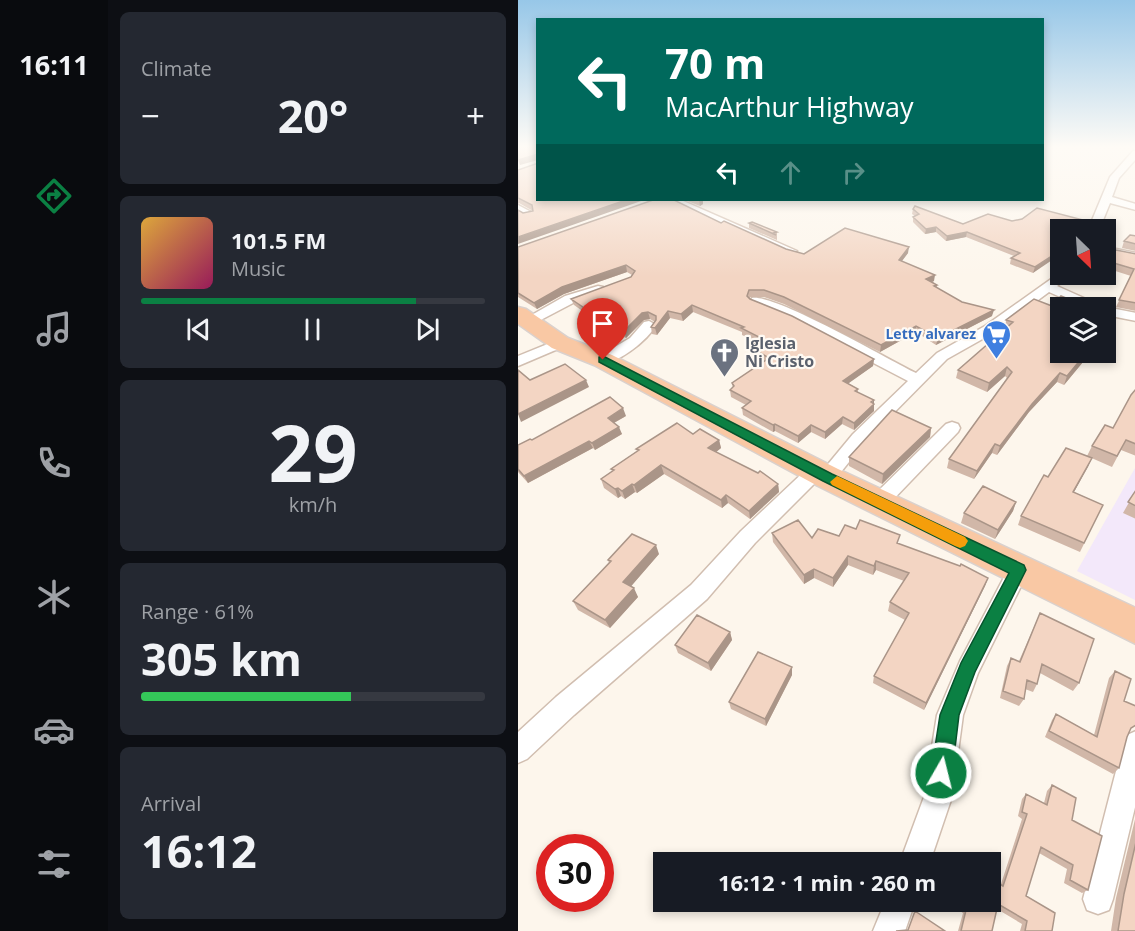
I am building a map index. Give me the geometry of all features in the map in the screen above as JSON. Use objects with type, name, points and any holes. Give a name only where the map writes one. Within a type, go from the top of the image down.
[{"type":"highway","points":[[524,317],[560,343],[603,360],[822,474],[1136,627]]},
{"type":"street","points":[[1097,219],[1109,190]]},
{"type":"street","points":[[1105,198],[1136,207]]},
{"type":"street","points":[[676,201],[791,251]]},
{"type":"street","points":[[518,208],[529,215]]},
{"type":"street","points":[[1116,253],[1136,258]]},
{"type":"street","points":[[518,750],[565,706],[699,592],[748,537],[822,474],[942,356],[990,329],[1052,285]]},
{"type":"street","points":[[524,317],[606,287]]},
{"type":"street","points":[[1049,287],[1072,297]]},
{"type":"street","points":[[757,301],[789,313],[871,358],[917,379]]},
{"type":"street","points":[[1116,312],[1136,317]]},
{"type":"street","points":[[603,360],[639,338],[649,326]]},
{"type":"street","points":[[518,362],[560,343]]},
{"type":"street","points":[[879,502],[952,428]]},
{"type":"street","points":[[918,852],[938,796],[950,715],[968,669],[1018,570]]},
{"type":"street","points":[[1098,899],[1136,744]]},
{"type":"street","points":[[889,931],[896,912]]},
{"type":"shaded area","points":[[1135,468],[1135,600],[1077,571]]},
{"type":"building","points":[[518,190],[536,190],[536,201],[623,201],[518,237],[518,210],[523,213],[533,211],[532,205],[518,198]]},
{"type":"building","points":[[650,201],[676,201],[721,223],[724,221],[786,249],[804,254],[845,228],[909,247],[899,260],[935,275],[926,279],[937,285],[934,286],[962,302],[994,310],[938,338],[916,326],[881,345],[784,297],[764,290],[749,290],[747,296],[750,299],[792,316],[874,359],[843,381],[858,389],[855,391],[874,400],[871,402],[874,404],[854,423],[843,417],[825,432],[811,425],[798,436],[742,408],[751,401],[730,390],[734,386],[732,383],[769,358],[750,347],[763,339],[741,328],[744,327],[692,305],[681,314],[668,311],[655,328],[651,327],[656,316],[648,312],[642,313],[624,331],[597,319],[599,318],[571,299],[631,277],[635,271],[626,265],[562,287],[534,303],[518,293],[518,247]]},
{"type":"building","points":[[915,206],[963,224],[988,214],[1012,221],[1022,219],[1037,208],[1079,219],[1050,219],[1050,257],[1035,267],[1011,258],[1020,253],[967,232],[947,236],[936,227],[926,229],[913,217],[919,214],[913,209]]},
{"type":"building","points":[[752,222],[777,232],[773,233],[776,235],[749,223]]},
{"type":"building","points":[[1130,235],[1136,236],[1136,244],[1124,241]]},
{"type":"building","points":[[1116,250],[1136,254],[1136,303],[1119,300],[1134,269],[1116,264]]},
{"type":"building","points":[[1034,299],[1050,305],[1050,363],[1078,363],[1067,376],[1060,373],[1032,404],[1000,446],[995,444],[977,471],[949,459],[1012,372],[1007,367],[989,383],[958,370],[1013,322],[1006,320]]},
{"type":"building","points":[[565,364],[586,380],[518,414],[518,370],[530,380]]},
{"type":"building","points":[[1136,389],[1136,444],[1126,440],[1117,456],[1092,446],[1105,425],[1113,428]]},
{"type":"building","points":[[610,397],[623,408],[608,418],[619,427],[592,443],[589,441],[524,476],[518,469],[518,445],[532,440]]},
{"type":"building","points":[[892,410],[931,428],[883,474],[849,457]]},
{"type":"building","points":[[677,423],[693,434],[700,429],[719,440],[708,448],[758,473],[760,471],[778,484],[749,511],[726,495],[721,500],[661,465],[622,491],[601,479],[614,470],[611,469],[639,450],[636,449]]},
{"type":"building","points":[[1066,448],[1092,458],[1073,492],[1103,505],[1084,543],[1021,516],[1044,475],[1048,477]]},
{"type":"building","points":[[983,486],[1016,502],[998,530],[964,513]]},
{"type":"building","points":[[1136,490],[1136,506],[1128,502]]},
{"type":"building","points":[[798,520],[812,538],[818,529],[839,536],[845,525],[856,529],[860,520],[900,535],[897,543],[960,566],[961,564],[988,578],[926,703],[874,676],[909,613],[890,602],[909,573],[876,561],[874,566],[848,556],[833,578],[814,569],[804,575],[772,533]]},
{"type":"building","points":[[632,534],[656,545],[623,582],[634,588],[605,620],[573,601],[611,561],[608,560]]},
{"type":"building","points":[[1040,613],[1094,639],[1079,683],[1042,664],[1037,684],[1027,680],[1024,699],[1003,691],[1011,658],[1020,662]]},
{"type":"building","points":[[697,615],[730,632],[708,663],[675,645]]},
{"type":"building","points":[[758,652],[792,667],[765,719],[729,702]]},
{"type":"building","points":[[1115,671],[1131,679],[1124,701],[1136,706],[1136,725],[1131,728],[1127,737],[1119,768],[1049,731],[1056,714],[1097,737]]},
{"type":"building","points":[[1052,785],[1076,798],[1072,820],[1102,836],[1088,890],[1070,880],[1073,865],[1041,847],[1026,896],[1055,913],[1052,931],[1025,931],[1027,921],[1001,906],[1001,885],[1003,886],[1027,814],[1022,812],[1026,794],[1047,805]]},
{"type":"building","points":[[1136,842],[1136,931],[1118,931],[1124,894]]},
{"type":"building","points":[[916,912],[945,931],[896,931],[908,930]]},
{"type":"building","points":[[966,912],[996,912],[992,931],[961,931]]},
{"type":"slow traffic","points":[[837,482],[960,541]]},
{"type":"place","name":"Letty alvarez","points":[[997,360]]},
{"type":"place","name":"Iglesia Ni Cristo","points":[[724,378]]},
{"type":"route","points":[[603,360],[827,477],[1018,570],[968,669],[950,715],[941,773]]}]
